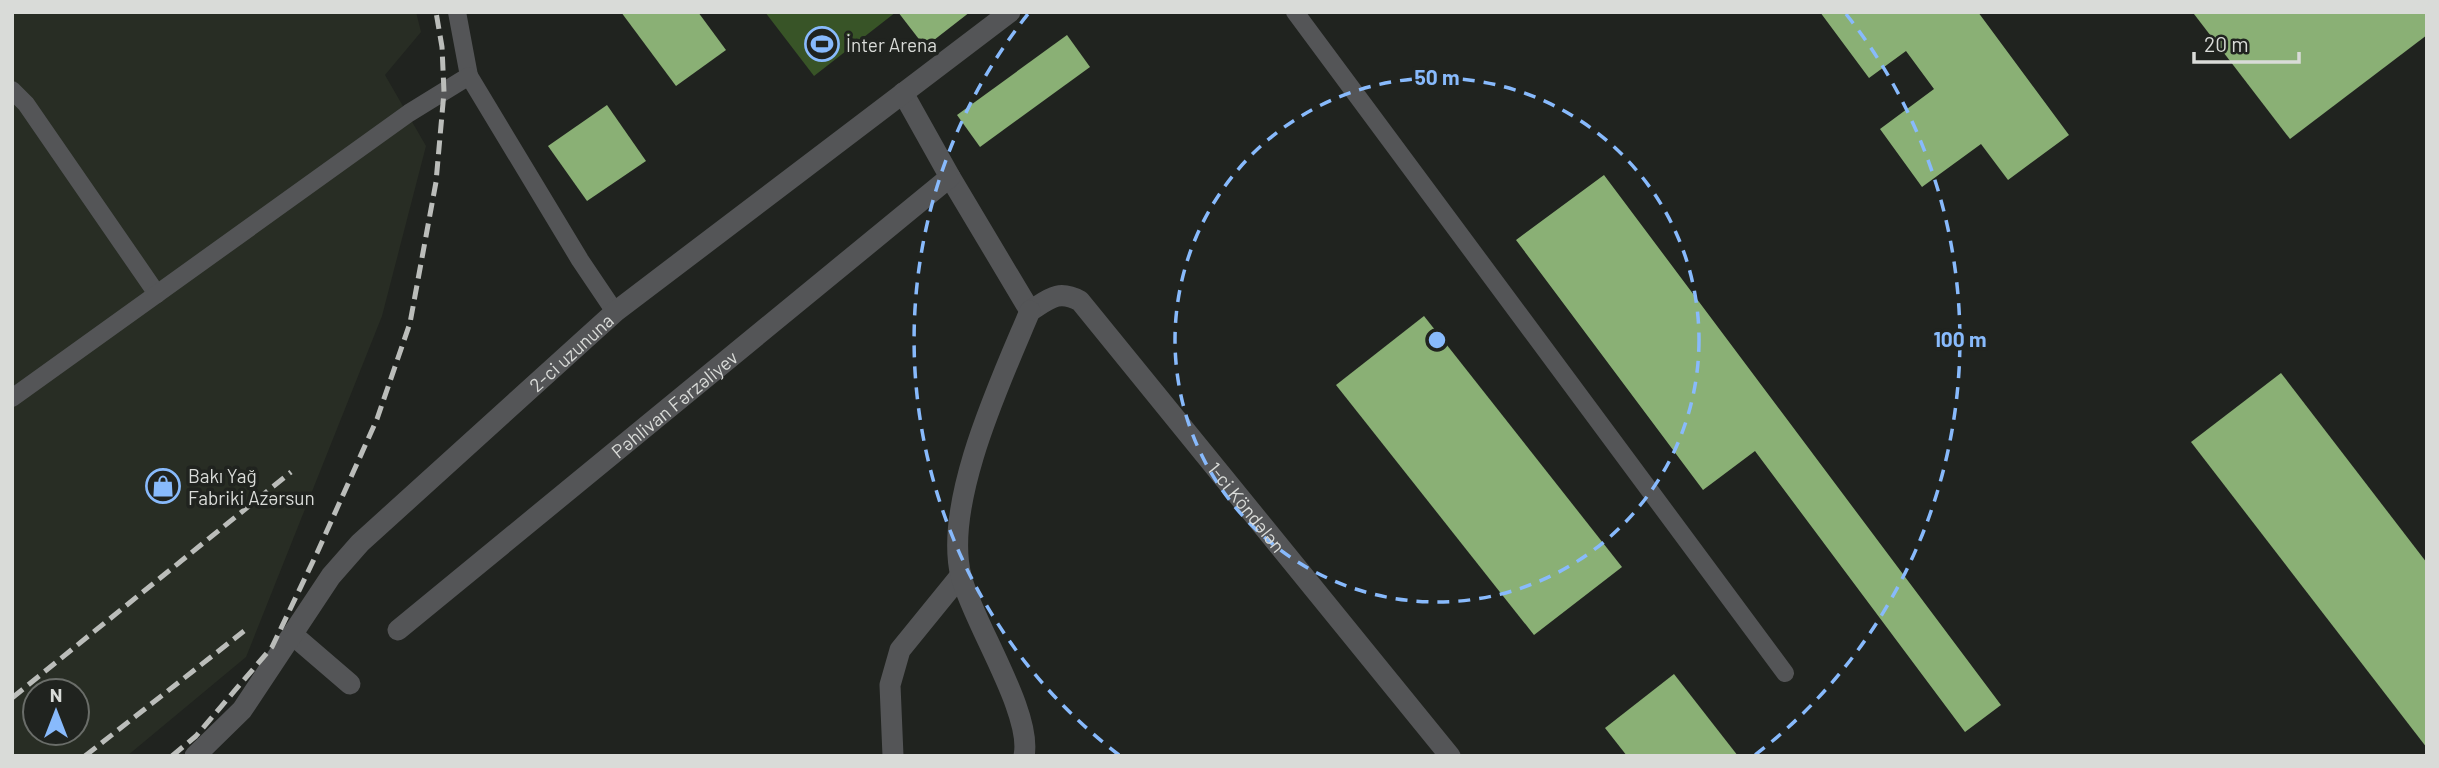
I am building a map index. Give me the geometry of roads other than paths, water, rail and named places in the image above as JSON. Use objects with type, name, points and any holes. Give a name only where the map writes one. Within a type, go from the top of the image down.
[{"type":"street","name":"2-ci uzununa","points":[[195,756],[242,710],[331,576],[360,543],[615,312],[1010,12]]},
{"type":"street","points":[[903,93],[1030,311],[989,410],[962,503],[958,537],[961,575],[1024,729],[1024,756]]},
{"type":"street","name":"Pəhlivan Fərzəliyev","points":[[398,630],[950,177]]},
{"type":"street","name":"1-ci Köndələn","points":[[1030,311],[1054,296],[1068,294],[1080,301],[1450,756]]},
{"type":"street","points":[[893,756],[890,685],[900,650],[961,575]]},
{"type":"street","points":[[293,635],[350,684]]},
{"type":"lane","points":[[457,12],[469,76],[580,260],[615,312]]},
{"type":"lane","points":[[1295,12],[1785,673]]},
{"type":"lane","points":[[12,398],[409,113],[469,76]]},
{"type":"lane","points":[[12,90],[26,104],[157,294]]},
{"type":"railway","points":[[172,756],[196,736],[272,647],[377,419],[410,323],[436,182],[444,92],[442,47],[436,12]]},
{"type":"railway","points":[[12,698],[291,472]]},
{"type":"railway","points":[[85,756],[244,631]]},
{"type":"place","name":"İnter Arena","points":[[822,44]]},
{"type":"place","name":"Bakı Yağ Fabriki Azərsun","points":[[163,486]]}]
